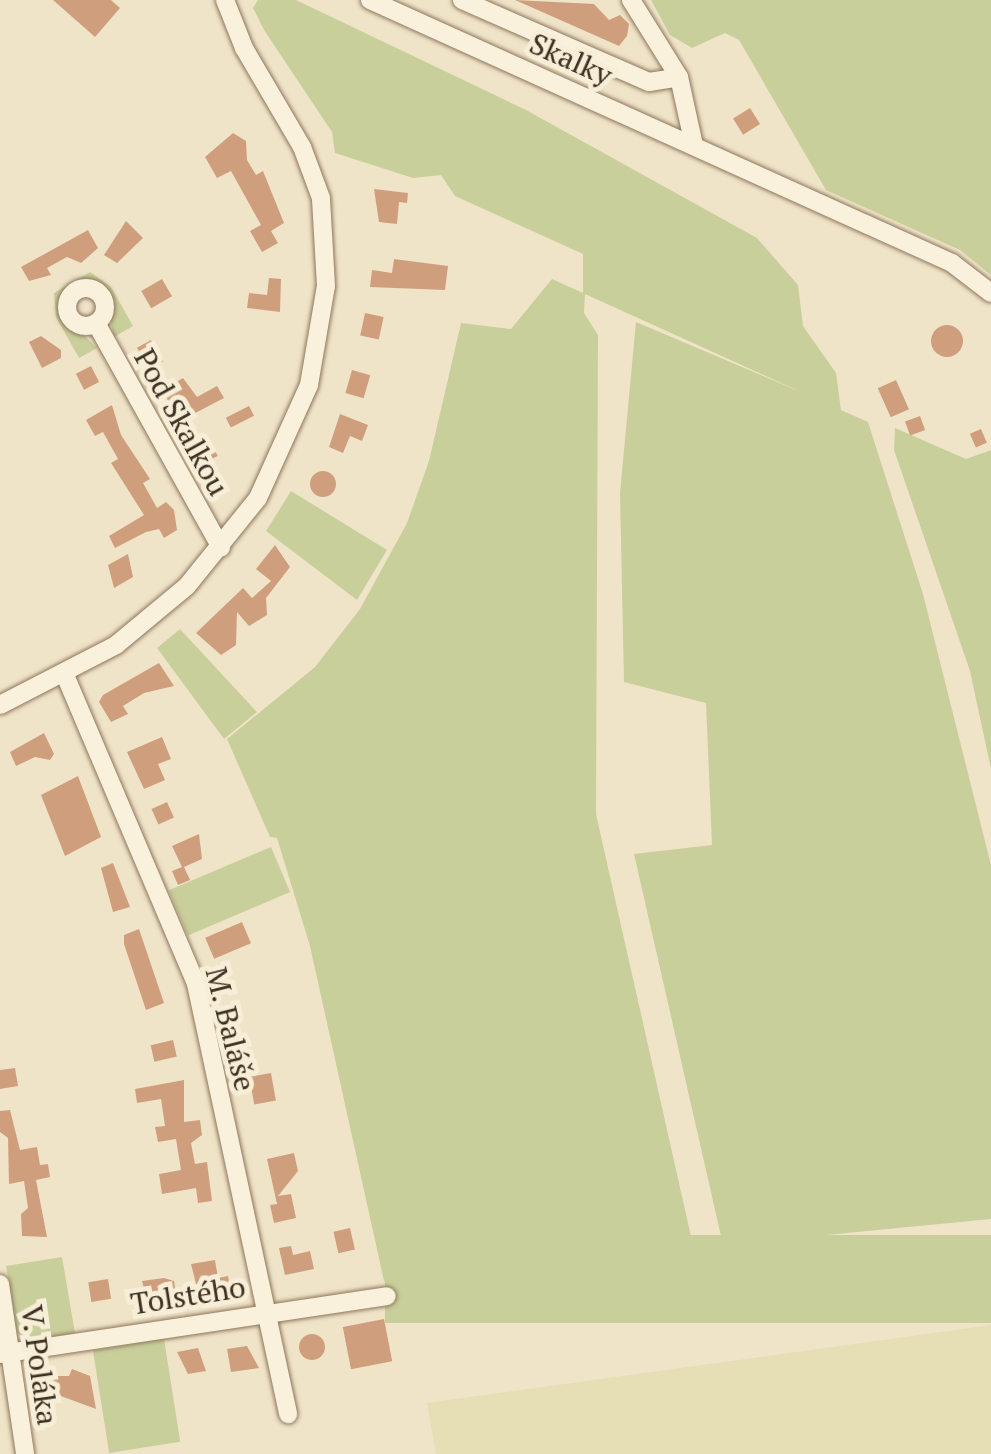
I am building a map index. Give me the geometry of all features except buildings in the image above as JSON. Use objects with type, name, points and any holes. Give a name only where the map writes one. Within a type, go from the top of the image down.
[{"type":"street","name":"Pod Skalkou","points":[[0,705],[65,675],[152,619],[221,548],[258,498],[297,420],[320,334],[327,262],[313,171],[244,48],[225,0]]},
{"type":"street","name":"Skalky","points":[[370,0],[952,263],[991,294]]},
{"type":"street","name":"Skalky","points":[[462,0],[649,82],[679,77]]},
{"type":"street","name":"Skalky","points":[[631,0],[679,77],[694,145]]},
{"type":"street","name":"Pod Skalkou","points":[[96,323],[221,548]]},
{"type":"street","name":"M. Baláše","points":[[65,675],[196,984],[288,1414]]},
{"type":"street","name":"V. Poláka","points":[[0,1284],[5,1353],[26,1454]]},
{"type":"street","name":"Tolstého","points":[[5,1353],[266,1310],[386,1296]]},
{"type":"shaded area","points":[[991,1325],[991,1454],[436,1454],[427,1403]]},
{"type":"green space","points":[[258,0],[296,0],[526,110],[757,238],[798,285],[803,326],[836,373],[841,410],[868,422],[923,594],[991,865],[991,1219],[723,1245],[634,854],[712,845],[706,703],[624,682],[620,493],[636,322],[801,392],[585,294],[584,313],[598,335],[596,814],[695,1254],[395,1291],[384,1281],[310,946],[277,838],[270,837],[227,739],[315,667],[360,609],[407,523],[429,461],[461,323],[511,329],[552,279],[583,293],[583,254],[455,196],[441,175],[413,178],[335,153],[332,132],[264,30],[253,8]]},
{"type":"green space","points":[[651,0],[991,0],[991,275],[960,250],[826,190],[739,40],[725,33],[692,48],[670,35]]},
{"type":"green space","points":[[90,272],[111,287],[133,326],[114,337],[104,290],[90,282],[73,285],[63,298],[62,314],[97,348],[79,358],[56,317],[54,293]]},
{"type":"green space","points":[[895,428],[966,459],[991,450],[991,769],[970,671],[894,450]]},
{"type":"green space","points":[[291,491],[387,550],[357,600],[266,531]]},
{"type":"green space","points":[[180,629],[257,712],[224,739],[157,648]]},
{"type":"green space","points":[[271,847],[290,892],[188,935],[169,890]]},
{"type":"green space","points":[[385,1235],[991,1235],[991,1323],[385,1323]]},
{"type":"green space","points":[[62,1257],[75,1333],[28,1341],[17,1333],[6,1266]]},
{"type":"green space","points":[[164,1339],[180,1442],[109,1453],[93,1350]]}]
